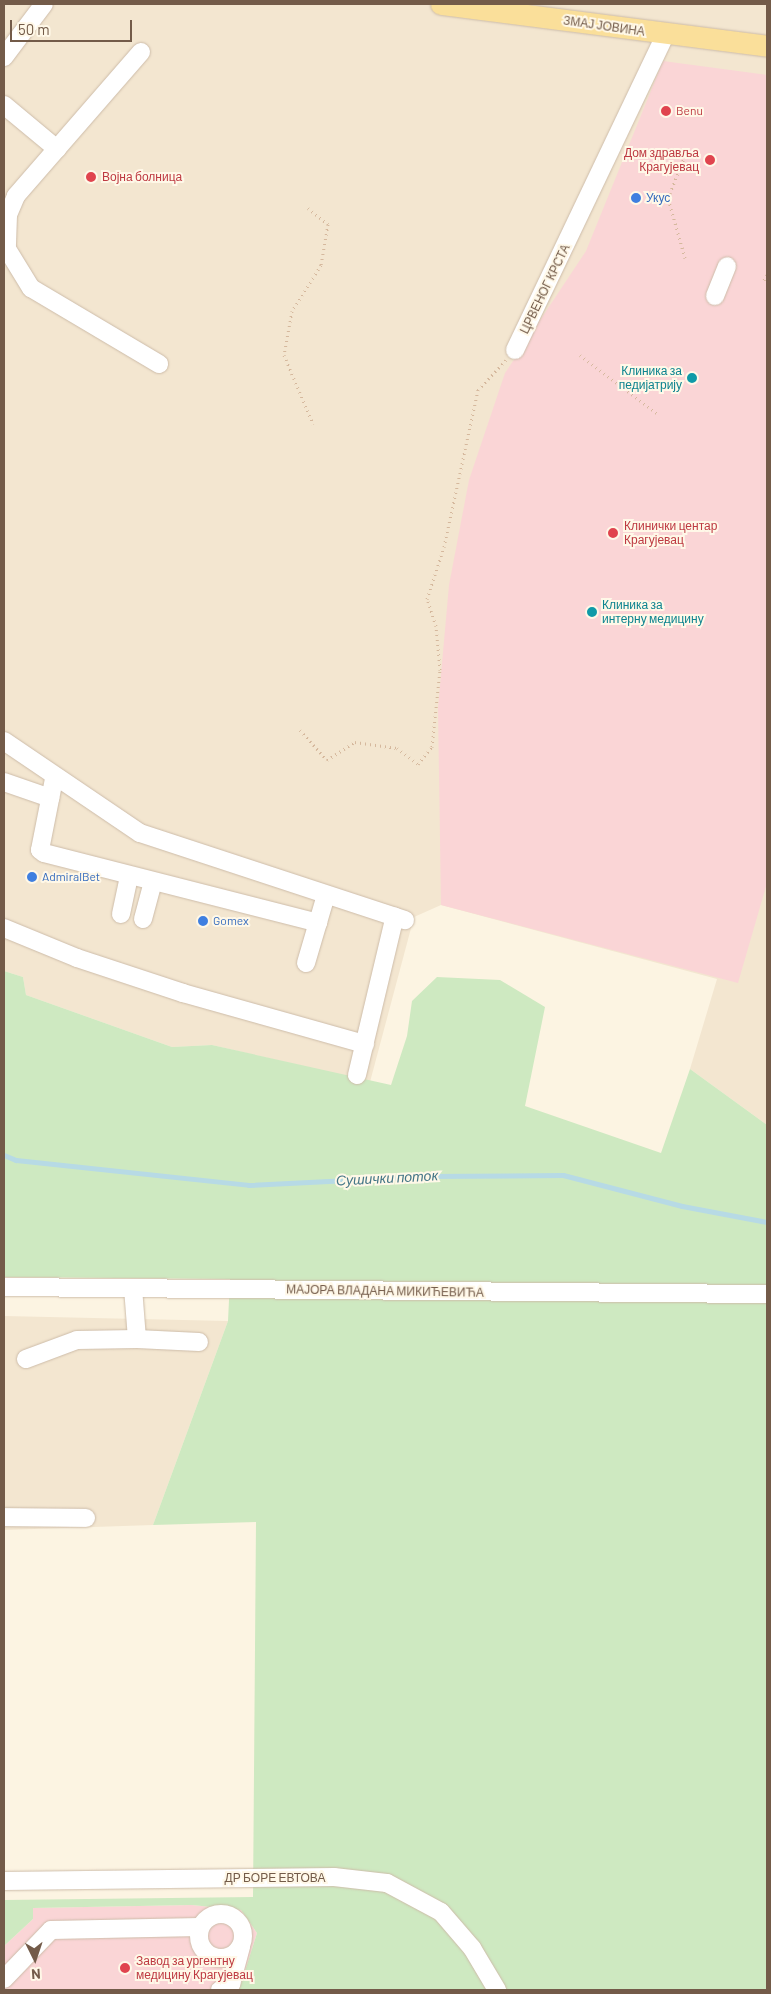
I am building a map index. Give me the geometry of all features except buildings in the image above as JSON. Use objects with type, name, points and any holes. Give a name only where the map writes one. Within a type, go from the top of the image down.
[{"type":"main road","name":"ЗМАЈ ЈОВИНА","points":[[441,4],[767,46]]},
{"type":"street","points":[[4,57],[44,4]]},
{"type":"street","name":"ЦРВЕНОГ КРСТА","points":[[515,350],[666,34]]},
{"type":"street","points":[[141,52],[16,196],[8,215],[7,248],[14,265],[31,288],[158,364]]},
{"type":"street","points":[[4,105],[57,149]]},
{"type":"street","points":[[715,296],[727,266]]},
{"type":"street","points":[[4,741],[54,780],[140,834],[326,896],[400,918],[357,1075]]},
{"type":"street","points":[[54,780],[40,850],[129,876],[318,923]]},
{"type":"street","points":[[4,782],[50,798]]},
{"type":"street","points":[[121,914],[129,876]]},
{"type":"street","points":[[143,920],[153,882]]},
{"type":"street","points":[[306,963],[326,896]]},
{"type":"street","points":[[4,928],[183,993],[365,1044]]},
{"type":"street","name":"МАЈОРА ВЛАДАНА МИКИЋЕВИЋА","points":[[4,1287],[767,1294]]},
{"type":"street","points":[[133,1288],[137,1339]]},
{"type":"street","points":[[26,1358],[77,1340],[137,1339],[199,1342]]},
{"type":"street","points":[[4,1517],[86,1518]]},
{"type":"street","name":"ДР БОРЕ ЕВТОВА","points":[[4,1881],[334,1877],[387,1883],[441,1912],[472,1948],[497,1990]]},
{"type":"street","points":[[4,1980],[51,1930],[200,1927],[217,1914],[230,1916],[240,1926],[241,1946],[232,1984],[220,1990]]},
{"type":"street","points":[[200,1927],[198,1941],[211,1957],[225,1958],[241,1946]]},
{"type":"path","points":[[685,258],[668,198],[688,148]]},
{"type":"path","points":[[308,208],[328,224],[321,265],[292,311],[284,355],[313,424]]},
{"type":"path","points":[[764,280],[767,275]]},
{"type":"path","points":[[300,730],[327,760],[355,742],[397,748],[418,764],[432,746],[440,670],[436,626],[427,599],[444,547],[478,390],[515,350]]},
{"type":"path","points":[[580,355],[658,414]]},
{"type":"shaded area","points":[[4,4],[767,4],[767,1125],[690,1069],[717,979],[441,905],[414,917],[370,1082],[212,1045],[172,1047],[26,995],[23,977],[4,971]]},
{"type":"shaded area","name":"Клинички центар Крагујевац","points":[[663,61],[767,75],[767,883],[738,983],[441,905],[438,708],[449,585],[469,480],[505,373],[586,251]]},
{"type":"shaded area","points":[[4,1316],[228,1321],[153,1525],[4,1530]]},
{"type":"shaded area","name":"Завод за ургентну медицину Крагујевац","points":[[192,1905],[241,1910],[257,1933],[239,1990],[4,1990],[4,1946],[33,1919],[32,1908]]},
{"type":"green space","points":[[4,971],[23,977],[26,995],[172,1047],[212,1045],[391,1085],[407,1036],[412,1001],[437,977],[500,980],[545,1007],[525,1106],[661,1153],[690,1069],[767,1125],[767,1990],[239,1990],[257,1933],[241,1910],[192,1905],[33,1908],[33,1919],[4,1946],[4,1900],[253,1897],[256,1522],[153,1525],[228,1321],[230,1279],[4,1277]]},
{"type":"waterway","name":"Сушички поток","points":[[4,1155],[16,1160],[249,1185],[429,1176],[563,1175],[682,1206],[767,1222]]},
{"type":"place","name":"Benu","points":[[666,111]]},
{"type":"place","name":"Дом здравља Крагујевац","points":[[710,160]]},
{"type":"place","name":"Војна болница","points":[[91,177]]},
{"type":"place","name":"Укус","points":[[636,198]]},
{"type":"place","name":"Клиника за педијатрију","points":[[692,378]]},
{"type":"place","name":"Клинички центар Крагујевац","points":[[613,533]]},
{"type":"place","name":"Клиника за интерну медицину","points":[[592,612]]},
{"type":"place","name":"AdmiralBet","points":[[32,877]]},
{"type":"place","name":"Gomex","points":[[203,921]]},
{"type":"place","name":"Завод за ургентну медицину Крагујевац","points":[[125,1968]]}]
